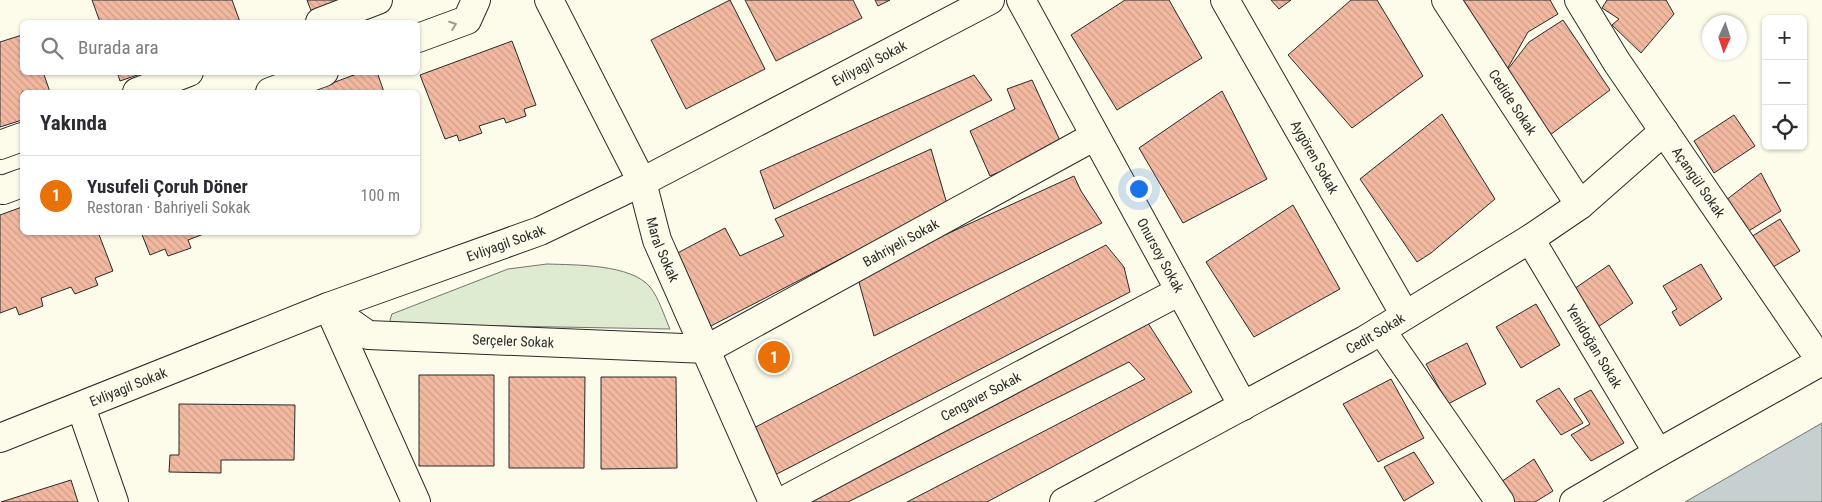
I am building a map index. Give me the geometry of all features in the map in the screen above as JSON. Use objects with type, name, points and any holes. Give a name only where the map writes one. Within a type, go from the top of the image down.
[{"type":"street","points":[[325,20],[378,0]]},
{"type":"street","points":[[420,37],[467,20],[476,0]]},
{"type":"street","name":"Maral Sokak","points":[[549,0],[642,182],[657,240],[707,349],[773,502]]},
{"type":"street","name":"Evliyagil Sokak","points":[[2,430],[81,407],[328,306],[540,230],[642,182],[990,0]]},
{"type":"street","name":"Onursoy Sokak","points":[[1022,0],[1243,406]]},
{"type":"street","name":"Aygören Sokak","points":[[1225,0],[1405,316]]},
{"type":"street","name":"Cedide Sokak","points":[[1446,0],[1580,205]]},
{"type":"street","name":"Açangül Sokak","points":[[1579,0],[1616,61],[1822,361]]},
{"type":"street","points":[[142,90],[182,75]]},
{"type":"street","points":[[275,90],[316,75]]},
{"type":"street","name":"Cedit Sokak","points":[[1064,502],[1381,330],[1530,239],[1580,205],[1664,132]]},
{"type":"street","name":"Bahriyeli Sokak","points":[[707,349],[1095,136]]},
{"type":"street","points":[[0,145],[20,137]]},
{"type":"street","points":[[0,189],[3,190],[20,184]]},
{"type":"street","name":"Yenidoğan Sokak","points":[[1530,239],[1658,453]]},
{"type":"street","name":"Cengaver Sokak","points":[[781,502],[1180,291]]},
{"type":"street","points":[[328,306],[416,502]]},
{"type":"street","name":"Serçeler Sokak","points":[[328,306],[368,335],[707,349]]},
{"type":"street","points":[[1381,330],[1500,502]]},
{"type":"street","points":[[1574,502],[1822,361]]},
{"type":"street","points":[[81,407],[114,502]]},
{"type":"green space","points":[[547,264],[602,267],[630,274],[641,279],[656,296],[670,329],[392,324],[390,320],[392,314],[508,269]]},
{"type":"shaded area","points":[[1822,423],[1822,502],[1685,502]]},
{"type":"building","points":[[92,0],[232,0],[239,20],[99,20]]},
{"type":"building","points":[[307,0],[346,0],[312,13]]},
{"type":"building","points":[[730,0],[765,69],[686,109],[651,40]]},
{"type":"building","points":[[745,0],[853,0],[862,18],[776,61]]},
{"type":"building","points":[[875,0],[890,0],[878,6]]},
{"type":"building","points":[[1125,0],[1169,0],[1202,58],[1117,110],[1071,35]]},
{"type":"building","points":[[1271,0],[1291,0],[1279,9]]},
{"type":"building","points":[[1351,0],[1377,0],[1423,76],[1352,128],[1288,55]]},
{"type":"building","points":[[1456,0],[1550,0],[1558,14],[1528,32],[1505,73]]},
{"type":"building","points":[[1607,0],[1666,0],[1674,14],[1641,53],[1612,25],[1619,19],[1602,8]]},
{"type":"building","points":[[1563,20],[1610,90],[1546,138],[1505,73],[1529,42]]},
{"type":"building","points":[[20,36],[20,75],[44,75],[49,90],[20,90],[20,121],[0,127],[0,42]]},
{"type":"building","points":[[512,41],[536,105],[524,109],[526,116],[506,123],[504,118],[479,126],[482,133],[459,141],[457,135],[445,139],[420,75]]},
{"type":"building","points":[[118,75],[137,75],[120,81]]},
{"type":"building","points":[[354,75],[378,75],[383,90],[313,90]]},
{"type":"building","points":[[974,75],[992,100],[774,209],[760,171]]},
{"type":"building","points":[[1032,80],[1062,145],[990,176],[970,131],[1015,109],[1007,89]]},
{"type":"building","points":[[1222,91],[1267,179],[1183,223],[1139,148]]},
{"type":"building","points":[[1442,114],[1495,199],[1431,253],[1417,262],[1360,179]]},
{"type":"building","points":[[1734,115],[1755,146],[1714,173],[1694,141]]},
{"type":"building","points":[[931,149],[947,204],[709,327],[668,258],[725,228],[740,256],[784,236],[775,219]]},
{"type":"building","points":[[1761,173],[1781,211],[1742,235],[1721,204]]},
{"type":"building","points":[[1074,176],[1081,191],[1102,223],[874,336],[857,275]]},
{"type":"building","points":[[1293,205],[1340,289],[1254,337],[1206,262]]},
{"type":"building","points":[[20,208],[20,235],[99,235],[113,271],[95,278],[98,285],[75,294],[71,287],[41,298],[43,306],[19,315],[16,307],[0,313],[0,215]]},
{"type":"building","points":[[1780,219],[1800,251],[1768,270],[1746,240]]},
{"type":"building","points":[[142,235],[201,235],[188,240],[191,248],[168,256],[165,249],[150,255]]},
{"type":"building","points":[[1106,245],[1124,267],[1130,292],[773,476],[746,432]]},
{"type":"building","points":[[1701,264],[1722,299],[1680,326],[1672,312],[1677,309],[1663,286]]},
{"type":"building","points":[[1609,265],[1633,303],[1595,329],[1571,291]]},
{"type":"building","points":[[1536,304],[1560,345],[1521,368],[1496,327]]},
{"type":"building","points":[[1146,320],[1192,392],[987,502],[907,502],[1145,379],[1129,362],[848,502],[805,502]]},
{"type":"building","points":[[1467,343],[1486,384],[1448,404],[1426,364]]},
{"type":"building","points":[[419,375],[494,375],[494,466],[419,466]]},
{"type":"building","points":[[509,377],[585,377],[584,468],[509,468]]},
{"type":"building","points":[[601,377],[676,377],[677,468],[601,469]]},
{"type":"building","points":[[1391,379],[1424,438],[1378,462],[1343,404]]},
{"type":"building","points":[[1559,388],[1583,423],[1561,435],[1536,401]]},
{"type":"building","points":[[1591,390],[1624,443],[1591,461],[1571,435],[1590,424],[1574,399]]},
{"type":"building","points":[[179,404],[295,405],[294,460],[221,460],[221,473],[169,472],[170,455],[179,455]]},
{"type":"building","points":[[1414,452],[1434,483],[1404,501],[1384,467]]},
{"type":"building","points":[[1534,459],[1553,491],[1535,502],[1513,502],[1501,482]]},
{"type":"building","points":[[71,480],[78,502],[1,502]]},
{"type":"place","name":"Yusufeli Çoruh Döner","points":[[774,357]]}]
